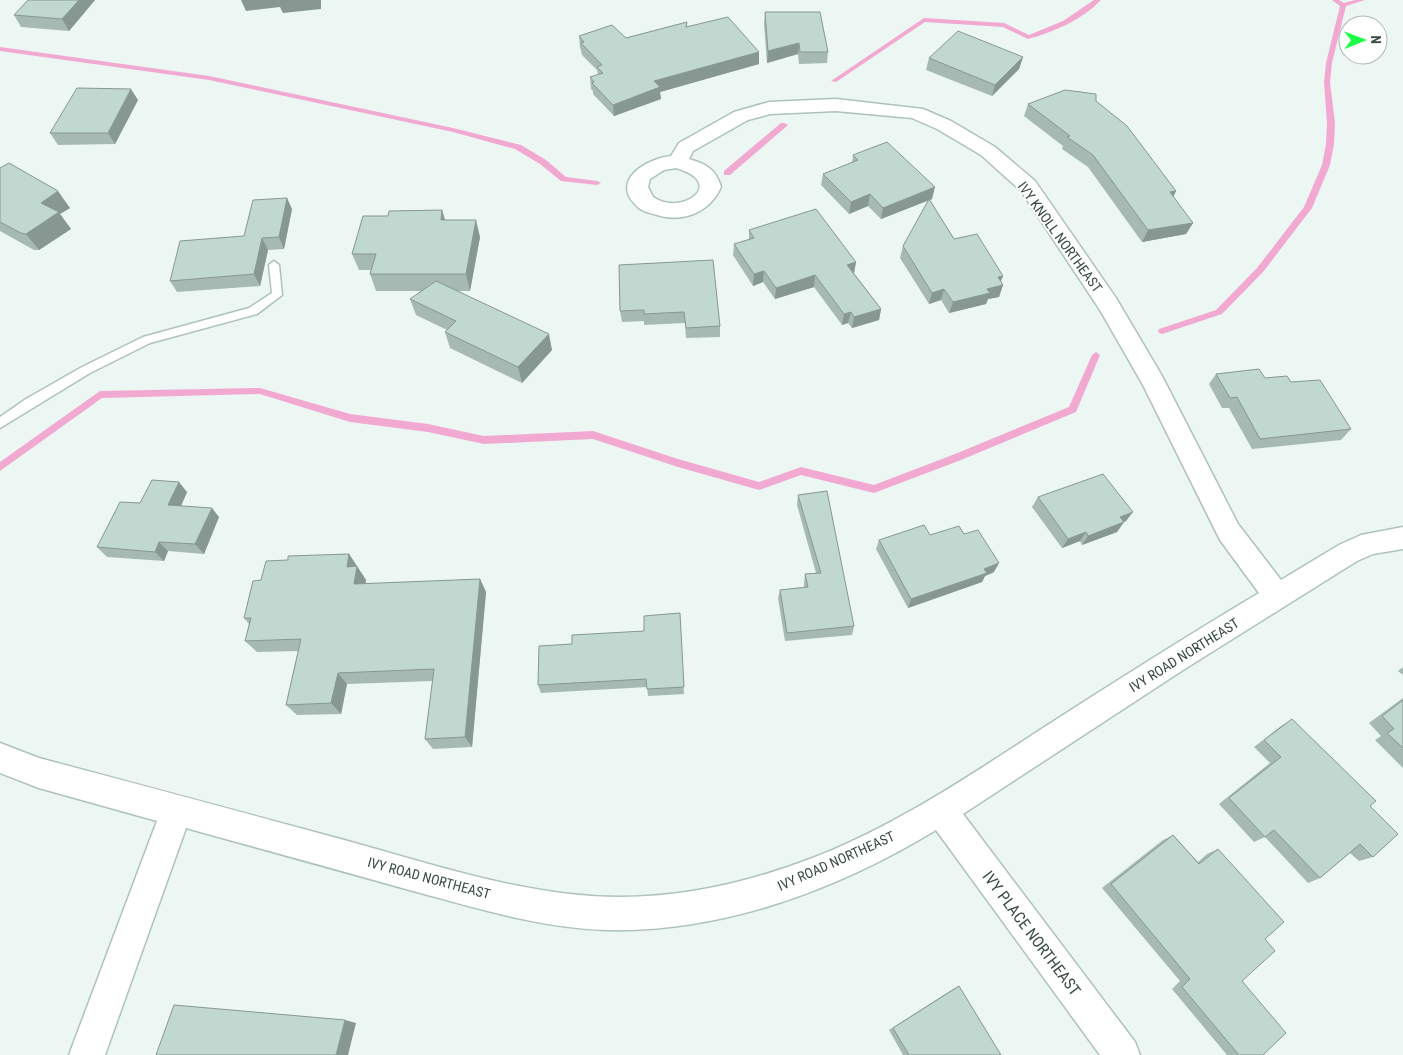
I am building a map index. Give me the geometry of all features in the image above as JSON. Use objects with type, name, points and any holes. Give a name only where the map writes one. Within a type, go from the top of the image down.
[{"type":"street","name":"IVY KNOLL NORTHEAST","points":[[677,162],[686,147],[741,116],[769,108],[827,106],[916,113],[944,125],[988,151],[1028,186],[1108,304],[1154,382],[1229,532],[1278,597]]},
{"type":"street","name":"IVY ROAD NORTHEAST","points":[[0,758],[39,772],[500,898],[570,911],[634,913],[705,906],[767,892],[832,866],[941,811],[1137,684],[1348,553],[1370,543],[1403,538]]},
{"type":"street","points":[[87,1055],[177,810]]},
{"type":"street","name":"IVY PLACE NORTHEAST","points":[[941,811],[1122,1055]]},
{"type":"lane","points":[[0,423],[30,402],[86,370],[147,340],[253,311],[277,294],[274,265]]},
{"type":"building","points":[[28,0],[79,0],[62,19],[14,15]]},
{"type":"building","points":[[765,12],[820,12],[828,52],[800,52],[799,43],[768,51]]},
{"type":"building","points":[[728,17],[759,52],[654,81],[660,87],[613,105],[592,83],[594,82],[590,77],[603,73],[597,67],[602,65],[581,43],[584,42],[579,36],[612,25],[626,38],[687,22],[686,27]]},
{"type":"building","points":[[958,31],[1023,57],[995,85],[929,58]]},
{"type":"building","points":[[77,88],[131,89],[108,133],[50,133]]},
{"type":"building","points":[[1065,90],[1096,94],[1096,101],[1127,126],[1176,191],[1170,192],[1193,223],[1148,230],[1093,155],[1067,137],[1070,136],[1028,104]]},
{"type":"building","points":[[887,142],[935,187],[883,208],[870,194],[851,202],[823,174],[858,160],[853,155]]},
{"type":"building","points":[[9,163],[58,191],[41,203],[59,212],[26,234],[0,222],[0,168]]},
{"type":"building","points":[[287,198],[279,237],[262,238],[254,274],[170,281],[180,241],[244,236],[253,200]]},
{"type":"building","points":[[929,199],[954,239],[977,234],[1003,276],[998,277],[1003,285],[987,289],[990,293],[953,302],[944,289],[932,293],[903,246]]},
{"type":"building","points":[[816,209],[856,262],[847,265],[881,309],[854,317],[851,312],[844,314],[815,275],[776,288],[764,271],[754,274],[734,244],[754,238],[749,230]]},
{"type":"building","points":[[442,210],[441,220],[476,220],[466,274],[370,274],[376,254],[352,254],[363,216],[388,216],[389,211]]},
{"type":"building","points":[[713,260],[720,326],[686,328],[684,312],[644,314],[644,310],[620,311],[619,265]]},
{"type":"building","points":[[436,281],[549,334],[518,367],[445,332],[456,321],[410,299]]},
{"type":"building","points":[[1259,369],[1265,378],[1287,376],[1291,382],[1320,380],[1351,429],[1260,439],[1237,397],[1230,398],[1216,374]]},
{"type":"building","points":[[1103,474],[1133,512],[1120,517],[1124,522],[1088,536],[1086,532],[1068,539],[1038,497]]},
{"type":"building","points":[[152,480],[179,482],[168,505],[212,508],[195,544],[159,542],[155,552],[97,547],[120,502],[140,503]]},
{"type":"building","points":[[827,491],[854,626],[787,633],[780,590],[808,587],[805,574],[821,573],[798,495]]},
{"type":"building","points":[[924,525],[930,535],[959,526],[964,534],[978,530],[999,563],[984,569],[987,573],[911,599],[879,540]]},
{"type":"building","points":[[349,554],[347,567],[357,566],[354,584],[480,579],[465,737],[425,739],[434,669],[338,673],[331,703],[286,705],[301,639],[245,641],[251,618],[244,618],[253,581],[261,580],[266,561],[288,560],[288,556]]},
{"type":"building","points":[[680,613],[684,687],[647,689],[646,679],[538,685],[539,646],[572,644],[572,635],[644,631],[644,616]]},
{"type":"building","points":[[1403,700],[1403,748],[1387,733],[1394,729],[1382,716]]},
{"type":"building","points":[[1292,719],[1376,801],[1370,806],[1398,834],[1373,857],[1360,844],[1320,878],[1274,830],[1265,837],[1229,798],[1281,757],[1264,740]]},
{"type":"building","points":[[1173,835],[1199,864],[1218,849],[1284,922],[1265,939],[1275,951],[1242,981],[1286,1033],[1263,1055],[1239,1055],[1182,987],[1190,979],[1111,884]]},
{"type":"building","points":[[959,986],[1001,1055],[909,1055],[893,1028]]},
{"type":"building","points":[[174,1005],[345,1020],[336,1055],[156,1055]]},
{"type":"waterway","points":[[834,81],[924,20],[1004,25],[1028,37],[1065,23],[1082,13],[1098,0]]},
{"type":"waterway","points":[[1335,0],[1343,5]]},
{"type":"waterway","points":[[1343,5],[1362,0]]},
{"type":"waterway","points":[[1162,331],[1219,312],[1260,270],[1308,208],[1326,165],[1330,144],[1331,123],[1327,82],[1329,63],[1343,5]]},
{"type":"waterway","points":[[0,49],[209,78],[453,130],[518,147],[543,162],[564,179],[597,183]]},
{"type":"waterway","points":[[727,173],[784,125]]},
{"type":"waterway","points":[[0,467],[100,395],[260,391],[350,418],[428,428],[484,440],[593,435],[678,463],[759,486],[801,471],[874,489],[958,457],[1073,409],[1096,355]]}]
